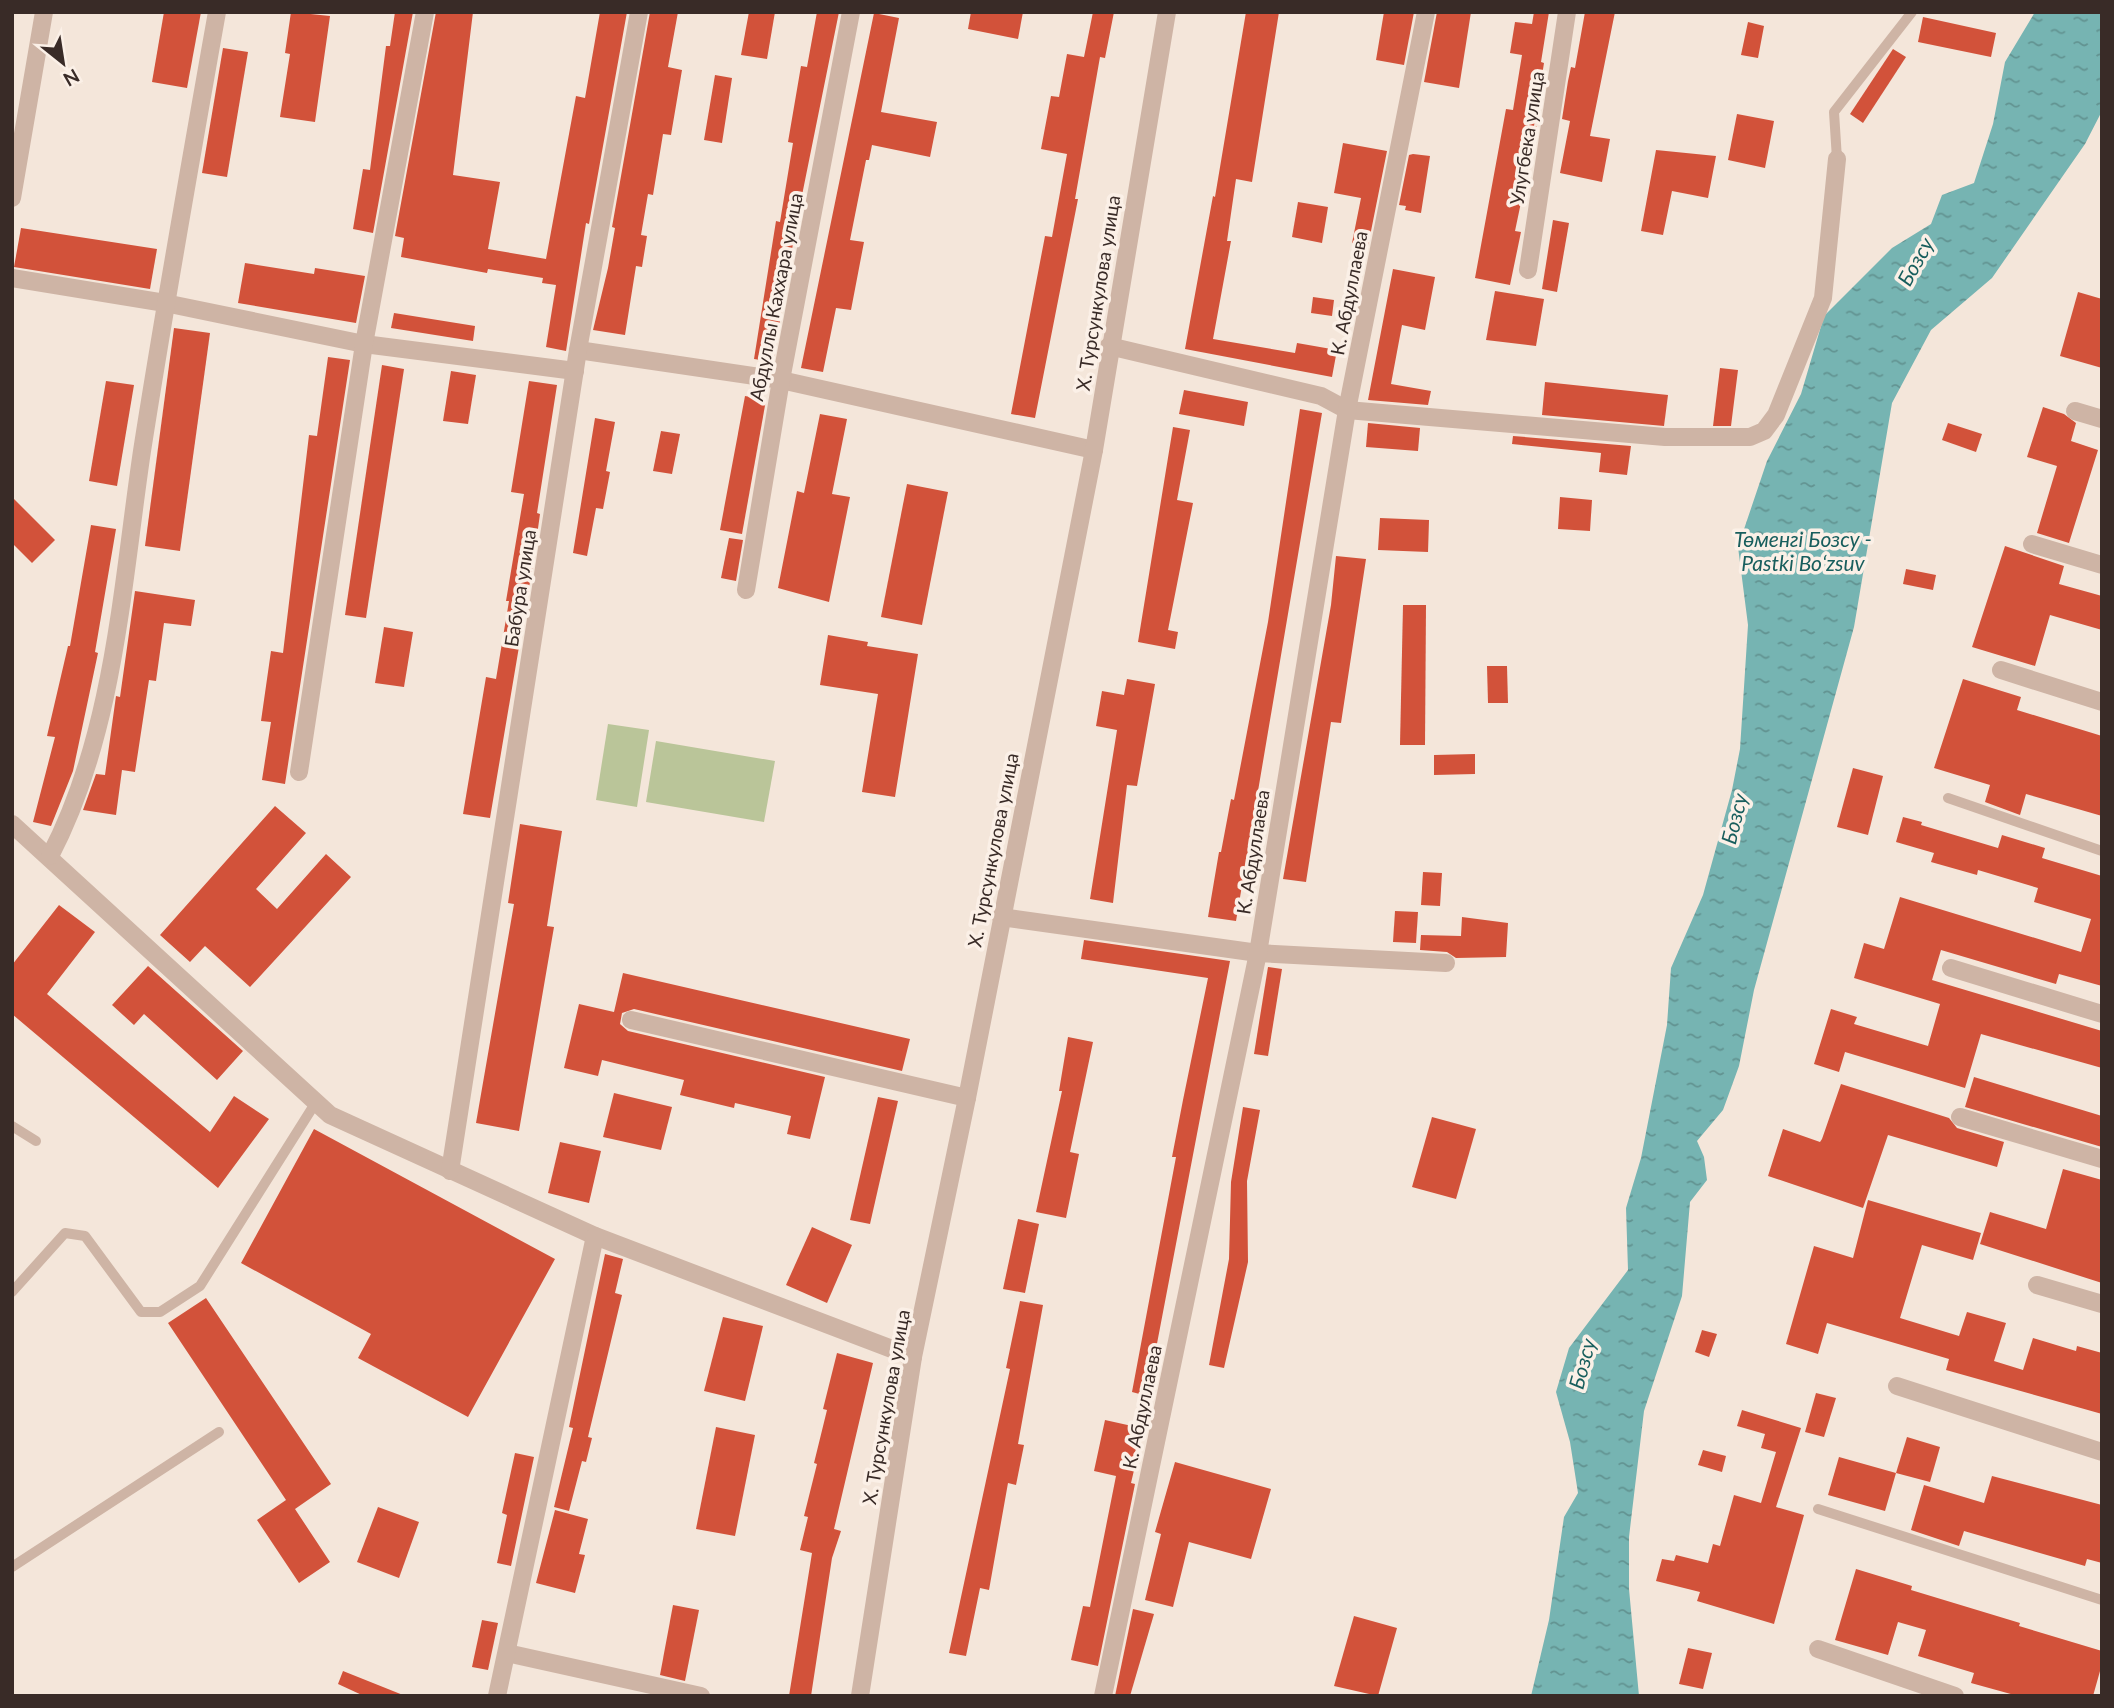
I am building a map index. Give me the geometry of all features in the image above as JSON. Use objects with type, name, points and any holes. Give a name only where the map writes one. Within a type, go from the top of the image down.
[{"type":"street","points":[[12,198],[44,12]]},
{"type":"street","points":[[50,856],[65,828],[104,708],[165,303],[217,12]]},
{"type":"street","points":[[299,772],[364,344],[425,12]]},
{"type":"street","name":"Бабура улица","points":[[450,1171],[578,350],[639,12]]},
{"type":"street","name":"Абдуллы Каххара улица","points":[[746,590],[781,380],[851,12]]},
{"type":"street","name":"Х. Турсункулова улица","points":[[860,1696],[914,1357],[1094,450],[1109,346],[1167,12]]},
{"type":"street","name":"К. Абдуллаева","points":[[1103,1696],[1258,953],[1347,410],[1426,12]]},
{"type":"street","name":"Улугбека улица","points":[[1528,270],[1567,12]]},
{"type":"street","points":[[1109,346],[1321,396],[1347,410],[1665,437],[1750,437],[1764,431],[1776,415],[1823,298],[1837,159]]},
{"type":"street","points":[[12,278],[165,303],[364,344],[575,371]]},
{"type":"street","points":[[578,350],[781,380],[1094,450]]},
{"type":"street","points":[[2075,411],[2102,419]]},
{"type":"street","points":[[2032,544],[2102,565]]},
{"type":"street","points":[[2001,670],[2102,702]]},
{"type":"street","points":[[12,824],[330,1115],[595,1236],[914,1357]]},
{"type":"street","points":[[1001,917],[1258,953],[1446,963]]},
{"type":"street","points":[[1951,968],[2102,1014]]},
{"type":"street","points":[[631,1020],[967,1098]]},
{"type":"street","points":[[1960,1117],[2102,1159]]},
{"type":"street","points":[[496,1696],[595,1236]]},
{"type":"street","points":[[2037,1285],[2102,1304]]},
{"type":"street","points":[[1897,1386],[2102,1452]]},
{"type":"street","points":[[1818,1649],[1955,1696]]},
{"type":"street","points":[[507,1653],[701,1696]]},
{"type":"lane","points":[[1837,159],[1834,112],[1912,12]]},
{"type":"lane","points":[[1948,798],[2102,850]]},
{"type":"lane","points":[[12,1292],[65,1233],[85,1236],[141,1312],[160,1312],[200,1286],[316,1102]]},
{"type":"lane","points":[[12,1126],[36,1141]]},
{"type":"lane","points":[[12,1567],[219,1432]]},
{"type":"lane","points":[[1818,1509],[2102,1600]]},
{"type":"green space","points":[[608,724],[649,730],[637,807],[596,800]]},
{"type":"green space","points":[[656,741],[775,761],[764,822],[646,802]]},
{"type":"water","name":"Төменгі Бозсу - Pastki Boʻzsuv","points":[[2035,12],[2102,12],[2102,111],[2085,144],[1992,278],[1931,330],[1892,403],[1854,627],[1754,990],[1739,1066],[1723,1110],[1697,1141],[1704,1157],[1707,1180],[1690,1202],[1682,1296],[1644,1411],[1629,1537],[1629,1589],[1639,1696],[1531,1696],[1549,1620],[1564,1517],[1578,1493],[1570,1442],[1556,1392],[1569,1348],[1628,1270],[1626,1208],[1641,1158],[1667,1025],[1671,968],[1703,895],[1732,790],[1740,749],[1748,625],[1738,547],[1767,461],[1801,394],[1824,316],[1892,248],[1931,224],[1942,195],[1974,183],[1993,124],[2005,62]]},
{"type":"building","points":[[164,12],[201,12],[187,88],[152,82]]},
{"type":"building","points":[[291,12],[330,16],[315,122],[280,117],[290,54],[285,53]]},
{"type":"building","points":[[395,12],[413,12],[373,233],[353,229],[363,169],[370,170],[386,46],[390,46]]},
{"type":"building","points":[[436,12],[473,12],[453,175],[500,182],[488,249],[546,259],[576,96],[585,98],[600,12],[627,12],[589,224],[586,223],[566,351],[546,347],[556,285],[542,283],[543,278],[488,269],[487,273],[401,257],[404,238],[395,236]]},
{"type":"building","points":[[650,12],[678,12],[668,67],[682,70],[671,135],[663,134],[653,195],[648,194],[641,235],[647,236],[642,267],[636,266],[625,335],[593,330],[608,268],[615,228],[612,227]]},
{"type":"building","points":[[749,12],[775,12],[767,59],[741,55]]},
{"type":"building","points":[[817,12],[839,12],[797,220],[773,362],[754,359],[776,221],[780,222],[793,143],[788,142],[801,66],[807,67]]},
{"type":"building","points":[[971,12],[1023,12],[1018,39],[968,29]]},
{"type":"building","points":[[1093,12],[1114,12],[1105,58],[1100,57],[1075,199],[1078,199],[1035,418],[1011,414],[1045,236],[1052,237],[1067,154],[1041,149],[1051,96],[1059,97],[1067,54],[1084,57]]},
{"type":"building","points":[[1246,12],[1279,12],[1252,182],[1236,179],[1227,241],[1231,241],[1213,339],[1295,353],[1297,343],[1337,350],[1332,377],[1185,349],[1213,196],[1215,197]]},
{"type":"building","points":[[1384,12],[1414,12],[1404,65],[1376,60]]},
{"type":"building","points":[[1437,12],[1471,12],[1459,88],[1424,82]]},
{"type":"building","points":[[1534,12],[1549,12],[1534,126],[1537,126],[1515,231],[1521,232],[1510,285],[1475,278],[1506,109],[1513,110],[1522,55],[1510,53],[1515,22],[1532,24]]},
{"type":"building","points":[[1585,12],[1615,12],[1590,136],[1610,139],[1602,182],[1560,173],[1570,121],[1562,119],[1571,67],[1575,68]]},
{"type":"building","points":[[874,13],[899,18],[881,112],[937,122],[930,157],[872,145],[869,160],[866,160],[850,240],[864,242],[851,310],[836,308],[823,372],[801,368]]},
{"type":"building","points":[[1923,17],[1996,33],[1991,57],[1918,42]]},
{"type":"building","points":[[1748,22],[1764,26],[1758,58],[1741,55]]},
{"type":"building","points":[[223,48],[248,52],[227,177],[202,173]]},
{"type":"building","points":[[1893,49],[1906,57],[1863,123],[1850,114]]},
{"type":"building","points":[[715,75],[732,78],[722,143],[704,140]]},
{"type":"building","points":[[1737,114],[1774,121],[1765,168],[1728,160]]},
{"type":"building","points":[[1343,143],[1387,151],[1368,246],[1352,243],[1361,198],[1334,193]]},
{"type":"building","points":[[1656,150],[1716,156],[1708,198],[1672,191],[1663,235],[1641,231]]},
{"type":"building","points":[[1409,155],[1430,156],[1421,213],[1405,210],[1406,206],[1399,205]]},
{"type":"building","points":[[1298,202],[1328,207],[1322,243],[1292,237]]},
{"type":"building","points":[[1553,220],[1569,223],[1557,292],[1542,289]]},
{"type":"building","points":[[21,228],[157,249],[150,289],[14,267]]},
{"type":"building","points":[[245,263],[314,274],[315,268],[365,276],[356,323],[238,303]]},
{"type":"building","points":[[1393,269],[1435,277],[1425,330],[1402,325],[1391,384],[1431,391],[1428,405],[1368,400]]},
{"type":"building","points":[[1495,291],[1544,299],[1536,346],[1486,340]]},
{"type":"building","points":[[2078,292],[2102,299],[2102,368],[2060,356]]},
{"type":"building","points":[[1313,297],[1334,300],[1332,316],[1311,313]]},
{"type":"building","points":[[394,313],[475,326],[473,341],[391,328]]},
{"type":"building","points":[[174,328],[210,333],[180,551],[145,546]]},
{"type":"building","points":[[328,357],[350,360],[285,784],[262,780],[271,722],[261,721],[271,651],[283,653],[309,435],[317,436]]},
{"type":"building","points":[[382,365],[404,369],[366,618],[345,615]]},
{"type":"building","points":[[1720,368],[1738,370],[1731,426],[1713,426]]},
{"type":"building","points":[[451,371],[476,375],[468,424],[443,421]]},
{"type":"building","points":[[106,381],[134,385],[117,486],[89,481]]},
{"type":"building","points":[[529,381],[557,385],[537,513],[540,514],[533,564],[490,818],[463,814],[486,677],[496,679],[509,601],[506,601],[524,494],[511,492]]},
{"type":"building","points":[[1545,382],[1668,395],[1664,426],[1542,415]]},
{"type":"building","points":[[1184,390],[1248,402],[1244,426],[1179,414]]},
{"type":"building","points":[[745,396],[766,400],[742,534],[720,530]]},
{"type":"building","points":[[2043,407],[2064,414],[2076,423],[2071,441],[2098,450],[2069,543],[2037,533],[2057,466],[2027,457]]},
{"type":"building","points":[[1300,409],[1322,413],[1236,921],[1208,917],[1219,852],[1231,799],[1234,800],[1268,622]]},
{"type":"building","points":[[820,414],[847,419],[832,494],[850,497],[829,602],[778,588],[797,491],[804,493]]},
{"type":"building","points":[[595,418],[615,422],[606,471],[610,472],[603,509],[596,508],[587,556],[573,553]]},
{"type":"building","points":[[1368,423],[1420,428],[1418,451],[1366,447]]},
{"type":"building","points":[[1948,423],[1982,434],[1976,452],[1942,440]]},
{"type":"building","points":[[1173,427],[1190,430],[1177,500],[1193,503],[1168,630],[1178,632],[1175,649],[1138,642]]},
{"type":"building","points":[[661,431],[680,434],[672,474],[653,471]]},
{"type":"building","points":[[1513,436],[1631,446],[1627,475],[1599,472],[1601,453],[1512,444]]},
{"type":"building","points":[[907,484],[948,492],[922,625],[881,617]]},
{"type":"building","points":[[12,497],[55,540],[32,563],[12,543]]},
{"type":"building","points":[[1560,497],[1592,500],[1590,531],[1558,529]]},
{"type":"building","points":[[1380,518],[1429,520],[1428,552],[1378,550]]},
{"type":"building","points":[[91,525],[116,529],[95,652],[98,653],[73,771],[51,826],[33,822],[55,737],[47,736],[70,646]]},
{"type":"building","points":[[729,538],[743,540],[736,581],[721,578]]},
{"type":"building","points":[[2005,546],[2064,566],[2059,584],[2102,596],[2102,630],[2050,615],[2035,666],[1972,647]]},
{"type":"building","points":[[1336,556],[1366,559],[1341,723],[1331,722],[1306,882],[1283,879],[1331,605]]},
{"type":"building","points":[[1906,569],[1936,575],[1933,590],[1903,584]]},
{"type":"building","points":[[135,591],[195,600],[191,626],[164,623],[156,681],[149,680],[135,772],[122,770],[116,815],[83,810],[96,774],[105,775],[116,696],[120,697]]},
{"type":"building","points":[[1403,605],[1426,605],[1425,745],[1400,745]]},
{"type":"building","points":[[384,627],[413,632],[404,687],[375,683]]},
{"type":"building","points":[[828,635],[868,642],[867,646],[918,654],[895,797],[862,792],[878,694],[820,685]]},
{"type":"building","points":[[1487,666],[1507,666],[1508,703],[1488,703]]},
{"type":"building","points":[[1127,679],[1155,684],[1137,786],[1127,785],[1113,903],[1090,899],[1117,730],[1096,726],[1102,691],[1124,695]]},
{"type":"building","points":[[1963,679],[2021,697],[2017,710],[2102,736],[2102,816],[2026,794],[2020,815],[1985,802],[1990,785],[1934,768]]},
{"type":"building","points":[[1475,754],[1475,774],[1434,775],[1434,755]]},
{"type":"building","points":[[1853,768],[1883,776],[1868,835],[1837,827]]},
{"type":"building","points":[[275,806],[306,833],[256,889],[277,909],[326,854],[351,877],[250,987],[205,946],[190,962],[160,935]]},
{"type":"building","points":[[1903,817],[1998,848],[2002,835],[2045,848],[2042,858],[2102,876],[2102,986],[2059,974],[2056,984],[1941,950],[1932,980],[2102,1031],[2102,1068],[1981,1034],[1965,1088],[1845,1052],[1839,1072],[1814,1064],[1831,1009],[1857,1017],[1854,1024],[1928,1046],[1940,1004],[1854,978],[1864,943],[1884,949],[1900,897],[2081,952],[2091,919],[2034,902],[2038,888],[1978,870],[1977,875],[1931,862],[1934,853],[1896,842]]},
{"type":"building","points":[[520,824],[562,831],[547,926],[554,927],[519,1131],[476,1123],[514,904],[508,903]]},
{"type":"building","points":[[1423,872],[1442,873],[1440,906],[1421,905]]},
{"type":"building","points":[[59,905],[95,932],[47,994],[210,1132],[234,1096],[269,1119],[218,1188],[12,1014],[12,965]]},
{"type":"building","points":[[1395,911],[1418,912],[1416,943],[1393,942]]},
{"type":"building","points":[[1462,917],[1508,923],[1506,957],[1456,958],[1447,952],[1420,950],[1421,935],[1461,936]]},
{"type":"building","points":[[1084,940],[1230,961],[1147,1396],[1132,1392],[1176,1157],[1172,1157],[1208,978],[1081,959]]},
{"type":"building","points":[[148,966],[243,1051],[217,1080],[144,1014],[134,1025],[112,1005]]},
{"type":"building","points":[[1268,967],[1282,969],[1268,1056],[1254,1054]]},
{"type":"building","points":[[623,973],[910,1039],[902,1071],[634,1009],[622,1013],[620,1024],[628,1031],[825,1077],[810,1139],[787,1134],[791,1116],[735,1103],[734,1108],[680,1095],[684,1080],[602,1060],[598,1076],[564,1068],[579,1004],[614,1012]]},
{"type":"building","points":[[1068,1037],[1093,1042],[1070,1152],[1079,1154],[1066,1218],[1036,1212],[1062,1091],[1059,1091]]},
{"type":"building","points":[[1974,1077],[2102,1116],[2102,1147],[1965,1107]]},
{"type":"building","points":[[1841,1084],[1949,1118],[1957,1128],[2004,1142],[1997,1167],[1888,1135],[1863,1208],[1768,1176],[1783,1129],[1820,1142]]},
{"type":"building","points":[[614,1093],[672,1107],[661,1150],[603,1137]]},
{"type":"building","points":[[878,1097],[898,1101],[870,1224],[850,1220]]},
{"type":"building","points":[[1243,1107],[1260,1110],[1247,1181],[1248,1262],[1224,1368],[1209,1365],[1229,1259],[1231,1182]]},
{"type":"building","points":[[1432,1117],[1476,1129],[1456,1199],[1412,1187]]},
{"type":"building","points":[[314,1129],[555,1259],[468,1417],[358,1358],[371,1334],[241,1263]]},
{"type":"building","points":[[560,1142],[601,1151],[589,1203],[548,1193]]},
{"type":"building","points":[[2063,1169],[2102,1180],[2102,1283],[1980,1244],[1990,1212],[2046,1229]]},
{"type":"building","points":[[1868,1200],[1981,1233],[1973,1260],[1922,1245],[1900,1318],[1959,1336],[1967,1312],[2006,1323],[1994,1361],[2023,1370],[2033,1338],[2076,1351],[2077,1346],[2102,1353],[2102,1414],[1946,1370],[1949,1359],[1827,1323],[1818,1354],[1786,1344],[1814,1246],[1853,1258]]},
{"type":"building","points":[[1018,1219],[1039,1224],[1025,1293],[1003,1289]]},
{"type":"building","points":[[812,1227],[852,1245],[827,1303],[786,1285]]},
{"type":"building","points":[[605,1254],[623,1259],[615,1293],[622,1295],[588,1437],[592,1438],[586,1462],[582,1461],[569,1511],[554,1507],[573,1428],[569,1427]]},
{"type":"building","points":[[206,1298],[331,1484],[295,1509],[330,1562],[299,1583],[257,1520],[286,1500],[168,1323]]},
{"type":"building","points":[[1020,1301],[1043,1305],[1018,1444],[1024,1445],[1016,1485],[1008,1483],[989,1590],[980,1588],[966,1656],[949,1653],[1010,1369],[1006,1368]]},
{"type":"building","points":[[723,1317],[763,1326],[745,1401],[704,1391]]},
{"type":"building","points":[[1702,1330],[1717,1334],[1709,1357],[1695,1352]]},
{"type":"building","points":[[837,1353],[873,1363],[834,1529],[841,1531],[832,1558],[811,1696],[789,1696],[812,1553],[800,1550],[808,1517],[804,1516],[827,1410],[823,1409]]},
{"type":"building","points":[[1816,1393],[1836,1398],[1824,1437],[1805,1432]]},
{"type":"building","points":[[1742,1410],[1801,1428],[1776,1507],[1804,1515],[1774,1624],[1697,1601],[1700,1592],[1656,1581],[1662,1559],[1674,1561],[1676,1555],[1708,1563],[1713,1544],[1720,1546],[1734,1495],[1761,1503],[1776,1452],[1761,1448],[1765,1434],[1737,1426]]},
{"type":"building","points":[[1105,1420],[1141,1428],[1132,1465],[1135,1466],[1131,1483],[1135,1484],[1098,1666],[1071,1660],[1083,1606],[1090,1607],[1116,1476],[1094,1471]]},
{"type":"building","points":[[716,1427],[755,1435],[735,1536],[696,1529]]},
{"type":"building","points":[[1907,1437],[1940,1447],[1930,1482],[1896,1473]]},
{"type":"building","points":[[1703,1450],[1726,1456],[1722,1472],[1698,1465]]},
{"type":"building","points":[[515,1453],[534,1457],[511,1566],[497,1563],[507,1515],[502,1513]]},
{"type":"building","points":[[1839,1457],[1896,1473],[1885,1511],[1828,1495]]},
{"type":"building","points":[[1175,1462],[1271,1489],[1251,1559],[1189,1542],[1173,1607],[1145,1600],[1161,1534],[1155,1532]]},
{"type":"building","points":[[1992,1476],[2102,1505],[2102,1563],[2087,1559],[2085,1566],[1964,1531],[1959,1546],[1911,1530],[1924,1485],[1984,1503]]},
{"type":"building","points":[[378,1507],[419,1522],[399,1578],[357,1562]]},
{"type":"building","points":[[555,1510],[588,1519],[579,1554],[585,1555],[575,1593],[536,1583]]},
{"type":"building","points":[[1856,1569],[1912,1586],[1911,1590],[2020,1623],[2019,1626],[2102,1651],[2102,1664],[2093,1696],[2018,1696],[1971,1683],[1974,1673],[1918,1656],[1926,1630],[1898,1622],[1888,1655],[1835,1640]]},
{"type":"building","points":[[673,1605],[699,1610],[685,1681],[660,1675]]},
{"type":"building","points":[[1133,1609],[1154,1614],[1130,1696],[1115,1696]]},
{"type":"building","points":[[1354,1616],[1397,1628],[1378,1696],[1334,1686]]},
{"type":"building","points":[[482,1620],[498,1623],[488,1670],[472,1667]]},
{"type":"building","points":[[1688,1648],[1712,1653],[1703,1689],[1679,1684]]},
{"type":"building","points":[[343,1671],[403,1696],[364,1696],[338,1684]]},
{"type":"water label","name":"Бозсу","points":[[1916,262]]},
{"type":"water label","name":"Бозсу","points":[[1735,819]]},
{"type":"water label","name":"Бозсу","points":[[1583,1364]]}]
